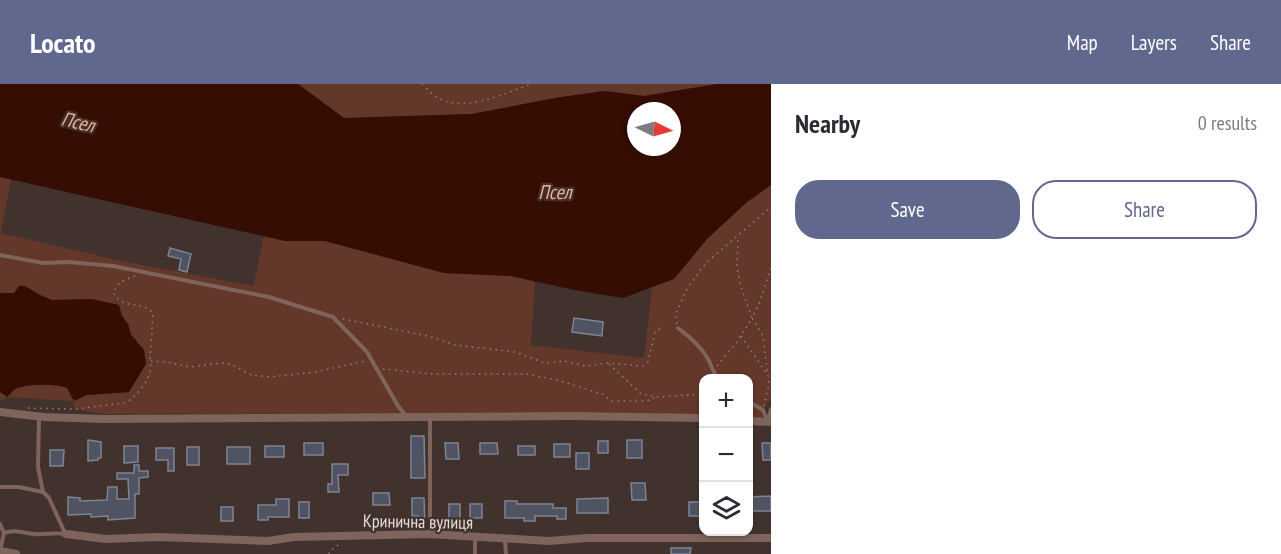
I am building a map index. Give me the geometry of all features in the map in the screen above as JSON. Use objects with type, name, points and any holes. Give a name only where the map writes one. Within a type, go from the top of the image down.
[{"type":"street","points":[[0,412],[103,418],[571,416],[699,418]]},
{"type":"street","points":[[753,421],[769,422]]},
{"type":"street","name":"Кринична вулиця","points":[[66,534],[106,538],[158,537],[268,541],[294,537],[430,534],[505,540],[771,537]]},
{"type":"street","points":[[0,550],[16,554]]},
{"type":"lane","points":[[0,255],[44,263],[69,262],[113,266],[269,297],[333,317],[371,358],[398,406],[410,418]]},
{"type":"lane","points":[[678,328],[694,340],[709,361],[714,373]]},
{"type":"lane","points":[[753,404],[763,410],[769,422]]},
{"type":"lane","points":[[769,422],[771,409]]},
{"type":"lane","points":[[39,416],[38,467],[43,492]]},
{"type":"lane","points":[[430,418],[430,534]]},
{"type":"lane","points":[[0,487],[19,487],[43,492],[49,498],[66,534]]},
{"type":"lane","points":[[0,524],[4,533],[0,550]]},
{"type":"lane","points":[[4,533],[11,531],[30,534],[56,532],[66,534]]},
{"type":"lane","points":[[475,537],[476,554]]},
{"type":"lane","points":[[505,540],[506,554]]},
{"type":"path","points":[[422,84],[436,97],[455,104],[477,102],[532,84]]},
{"type":"path","points":[[678,328],[676,313],[688,287],[706,263],[771,207]]},
{"type":"path","points":[[738,237],[737,267],[741,287],[752,318],[763,336],[768,375],[768,395],[763,410]]},
{"type":"path","points":[[714,373],[718,363],[741,336],[752,318],[771,268]]},
{"type":"path","points":[[22,408],[75,409],[125,403],[132,399],[152,367],[150,361],[153,313],[142,304],[124,304],[113,292],[120,282],[139,275]]},
{"type":"path","points":[[333,317],[428,336],[455,345],[514,352],[545,363],[564,361],[585,366],[609,363],[643,366],[648,362],[655,332],[664,326]]},
{"type":"path","points":[[741,336],[768,375]]},
{"type":"path","points":[[150,361],[190,367],[222,363],[233,365],[251,375],[270,377],[358,364],[371,358]]},
{"type":"path","points":[[609,363],[641,394],[658,397],[699,394]]},
{"type":"path","points":[[376,368],[433,374],[532,375],[602,394],[611,401],[618,402],[646,401],[658,397]]},
{"type":"path","points":[[329,554],[339,546],[342,536]]},
{"type":"shaded area","points":[[298,84],[717,84],[644,96],[605,91],[472,114],[343,118]]},
{"type":"shaded area","points":[[0,177],[11,179],[1,233],[121,261],[253,286],[264,236],[285,241],[325,241],[444,273],[511,276],[535,282],[531,345],[644,358],[652,287],[674,279],[707,239],[747,202],[771,185],[771,400],[767,402],[761,418],[753,417],[753,374],[699,374],[699,415],[104,414],[75,409],[73,401],[7,397],[19,388],[40,385],[67,388],[74,401],[87,395],[129,392],[137,340],[131,335],[128,324],[122,316],[92,299],[52,300],[24,286],[14,293],[0,293]]},
{"type":"shaded area","points":[[0,392],[7,397],[0,402]]},
{"type":"water","name":"Псел","points":[[0,84],[298,84],[344,118],[472,114],[605,91],[644,96],[717,84],[771,84],[771,185],[747,202],[707,239],[674,279],[623,298],[511,276],[444,273],[325,241],[285,241],[0,177]]},
{"type":"water","points":[[19,286],[25,286],[52,300],[92,299],[119,305],[131,335],[144,350],[146,364],[129,392],[87,395],[74,401],[67,388],[55,386],[25,386],[14,390],[7,397],[0,392],[0,293],[14,293]]},
{"type":"building","points":[[170,248],[191,254],[187,272],[179,270],[181,259],[168,256]]},
{"type":"building","points":[[574,318],[603,322],[602,336],[572,332]]},
{"type":"building","points":[[411,436],[424,436],[425,478],[411,478]]},
{"type":"building","points":[[88,440],[101,442],[101,458],[98,460],[88,461]]},
{"type":"building","points":[[627,440],[642,440],[642,458],[627,458]]},
{"type":"building","points":[[598,441],[608,441],[608,453],[598,453]]},
{"type":"building","points":[[304,443],[323,443],[323,455],[304,455]]},
{"type":"building","points":[[445,443],[458,443],[459,459],[446,459]]},
{"type":"building","points":[[480,443],[497,443],[498,454],[480,454]]},
{"type":"building","points":[[762,443],[771,443],[771,460],[763,460]]},
{"type":"building","points":[[554,444],[570,444],[570,457],[554,457]]},
{"type":"building","points":[[124,446],[138,446],[138,462],[124,463]]},
{"type":"building","points":[[265,446],[284,446],[284,457],[265,457]]},
{"type":"building","points":[[518,446],[535,446],[535,455],[518,455]]},
{"type":"building","points":[[187,447],[199,447],[199,465],[187,465]]},
{"type":"building","points":[[227,447],[250,447],[250,464],[227,464]]},
{"type":"building","points":[[156,448],[174,448],[174,471],[168,471],[168,460],[156,460]]},
{"type":"building","points":[[50,450],[64,450],[63,466],[50,466]]},
{"type":"building","points":[[576,453],[589,453],[589,469],[576,469]]},
{"type":"building","points":[[332,464],[348,464],[348,475],[338,475],[339,492],[328,492],[328,484],[332,484]]},
{"type":"building","points":[[134,465],[139,465],[139,471],[148,471],[148,477],[139,478],[139,494],[135,494],[135,518],[108,520],[108,516],[68,515],[68,497],[80,498],[80,501],[107,500],[108,487],[117,487],[117,499],[129,499],[128,479],[117,479],[117,473],[134,473]]},
{"type":"building","points":[[631,483],[645,483],[646,500],[632,500]]},
{"type":"building","points":[[373,493],[389,493],[390,505],[373,505]]},
{"type":"building","points":[[771,496],[771,511],[753,511],[753,497]]},
{"type":"building","points":[[412,498],[424,498],[425,528],[418,528],[418,516],[412,516]]},
{"type":"building","points":[[608,498],[608,513],[577,513],[577,499]]},
{"type":"building","points":[[276,499],[289,499],[289,517],[268,517],[268,520],[258,520],[258,505],[276,505]]},
{"type":"building","points":[[505,501],[517,501],[517,504],[553,504],[553,508],[566,508],[566,519],[557,519],[557,516],[535,516],[535,521],[524,521],[524,518],[505,518]]},
{"type":"building","points":[[299,502],[309,502],[309,518],[299,518]]},
{"type":"building","points":[[689,502],[699,502],[699,516],[689,516]]},
{"type":"building","points":[[449,504],[460,504],[460,520],[449,520]]},
{"type":"building","points":[[470,504],[482,504],[482,518],[470,518]]},
{"type":"building","points":[[221,507],[233,507],[233,521],[221,521]]},
{"type":"building","points":[[671,548],[691,548],[690,554],[671,554]]}]
